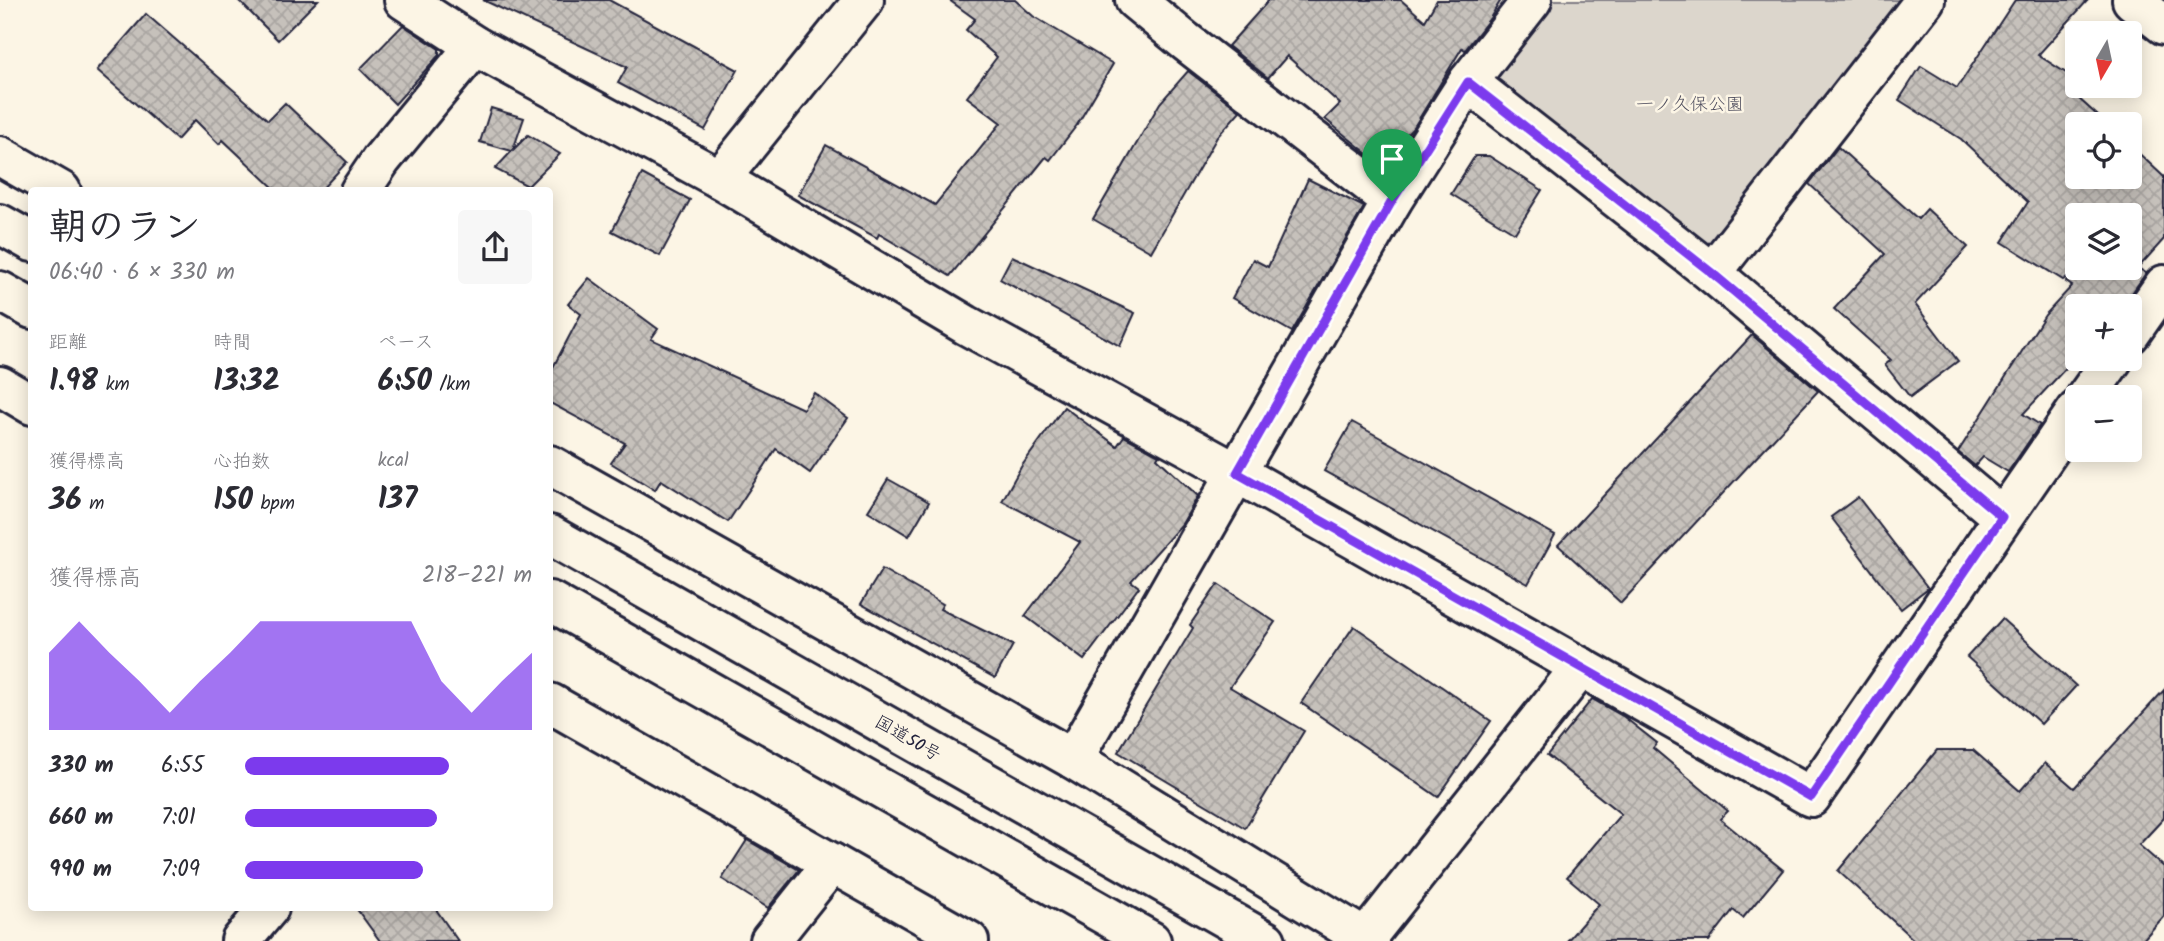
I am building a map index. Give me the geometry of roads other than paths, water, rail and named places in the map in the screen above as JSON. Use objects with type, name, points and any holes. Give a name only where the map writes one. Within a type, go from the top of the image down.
[{"type":"main road","points":[[404,0],[475,46],[720,179],[966,325],[1237,473],[1811,797],[2065,427]]},
{"type":"main road","points":[[720,179],[864,0]]},
{"type":"main road","points":[[1135,0],[1392,201]]},
{"type":"main road","points":[[1073,759],[1392,201],[1468,82],[1532,0]]},
{"type":"main road","points":[[1712,273],[1925,0]]},
{"type":"main road","points":[[2132,0],[2164,25]]},
{"type":"main road","points":[[363,187],[381,160],[475,46]]},
{"type":"main road","points":[[1468,82],[1712,273],[2002,517]]},
{"type":"main road","points":[[0,156],[54,187]]},
{"type":"main road","points":[[0,224],[28,240]]},
{"type":"main road","points":[[2142,317],[2164,285]]},
{"type":"main road","points":[[0,291],[28,307]]},
{"type":"main road","points":[[0,386],[28,402]]},
{"type":"main road","points":[[553,467],[1073,759],[1367,940],[1581,667]]},
{"type":"main road","name":"国道50号","points":[[553,537],[1266,941]]},
{"type":"main road","points":[[553,603],[1151,941]]},
{"type":"main road","points":[[553,706],[970,941]]},
{"type":"main road","points":[[770,941],[832,863]]},
{"type":"main road","points":[[241,941],[266,911]]},
{"type":"park label","name":"一ノ久保公園","points":[[1690,104]]}]
